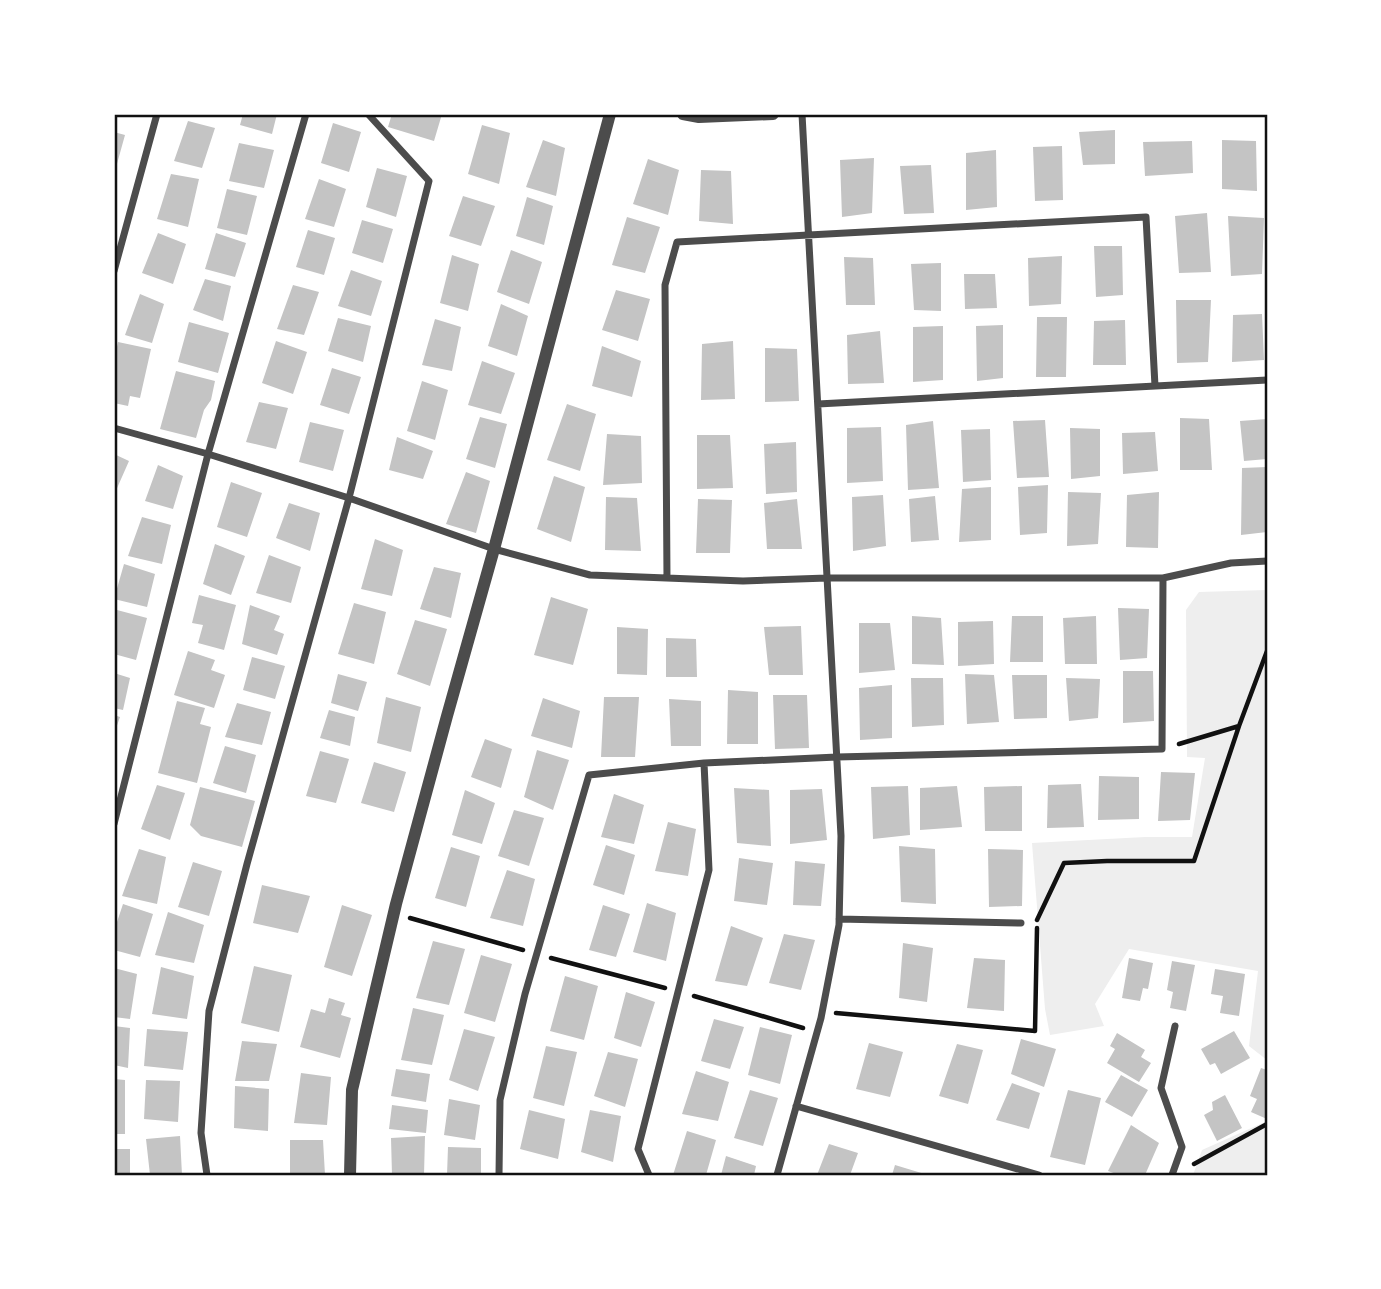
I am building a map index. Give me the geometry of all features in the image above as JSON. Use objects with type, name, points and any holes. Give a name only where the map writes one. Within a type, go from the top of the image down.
[{"type":"street","points":[[114,271],[157,114]]},
{"type":"street","points":[[114,824],[208,454],[306,114]]},
{"type":"street","points":[[207,1175],[201,1133],[209,1011],[349,498],[429,181],[368,114]]},
{"type":"street","points":[[350,1175],[352,1090],[394,914],[611,114]]},
{"type":"street","points":[[683,114],[699,117],[773,114]]},
{"type":"street","points":[[777,1175],[822,1012],[839,919],[841,836],[802,114]]},
{"type":"street","points":[[667,578],[665,285],[677,242],[1146,217],[1155,386]]},
{"type":"street","points":[[818,404],[1267,380]]},
{"type":"street","points":[[114,428],[349,498],[494,549],[590,575],[743,582],[827,578],[1163,578],[1231,563],[1267,561]]},
{"type":"street","points":[[499,1175],[500,1100],[537,954],[589,775],[704,763],[836,757],[1162,749],[1163,578]]},
{"type":"street","points":[[649,1175],[638,1149],[709,870],[704,763]]},
{"type":"street","points":[[839,919],[1021,923]]},
{"type":"street","points":[[1172,1175],[1182,1147],[1161,1088],[1175,1026]]},
{"type":"street","points":[[796,1106],[1039,1175]]},
{"type":"path","points":[[822,1012],[1035,1031],[1037,921],[1064,863],[1194,861],[1267,652]]},
{"type":"path","points":[[1162,749],[1239,726]]},
{"type":"path","points":[[394,914],[678,991],[817,1032]]},
{"type":"path","points":[[1184,1169],[1267,1124]]},
{"type":"shaded area","points":[[1267,590],[1267,1060],[1249,1046],[1258,971],[1129,949],[1095,1004],[1104,1026],[1050,1035],[1045,1009],[1032,843],[1192,837],[1205,758],[1187,757],[1186,610],[1199,592]]},
{"type":"shaded area","points":[[1267,1121],[1267,1175],[1193,1175],[1202,1150]]},
{"type":"building","points":[[243,114],[277,114],[272,134],[240,125]]},
{"type":"building","points":[[392,114],[442,114],[434,141],[388,127]]},
{"type":"building","points":[[188,121],[215,128],[202,168],[174,161]]},
{"type":"building","points":[[333,123],[361,132],[349,172],[321,163]]},
{"type":"building","points":[[482,125],[510,133],[499,184],[468,174]]},
{"type":"building","points":[[1115,130],[1115,164],[1083,165],[1079,132]]},
{"type":"building","points":[[114,132],[125,135],[115,171],[114,171]]},
{"type":"building","points":[[543,140],[565,148],[556,196],[526,187]]},
{"type":"building","points":[[1222,140],[1256,141],[1257,191],[1222,189]]},
{"type":"building","points":[[1192,141],[1193,173],[1145,176],[1143,142]]},
{"type":"building","points":[[239,143],[274,150],[264,188],[229,181]]},
{"type":"building","points":[[1062,146],[1063,200],[1035,201],[1033,147]]},
{"type":"building","points":[[996,150],[997,207],[966,210],[966,153]]},
{"type":"building","points":[[874,158],[872,213],[842,217],[840,160]]},
{"type":"building","points":[[648,159],[679,170],[668,215],[633,204]]},
{"type":"building","points":[[931,165],[934,213],[904,214],[900,166]]},
{"type":"building","points":[[377,168],[407,176],[396,217],[366,207]]},
{"type":"building","points":[[701,170],[731,171],[733,224],[699,221]]},
{"type":"building","points":[[171,174],[199,179],[188,227],[157,219]]},
{"type":"building","points":[[319,179],[346,189],[334,227],[305,219]]},
{"type":"building","points":[[227,189],[257,196],[247,235],[217,228]]},
{"type":"building","points":[[463,196],[495,206],[481,246],[449,236]]},
{"type":"building","points":[[527,197],[553,206],[544,245],[516,236]]},
{"type":"building","points":[[1207,213],[1211,272],[1179,273],[1175,216]]},
{"type":"building","points":[[1228,216],[1264,218],[1262,274],[1231,276]]},
{"type":"building","points":[[627,217],[660,227],[645,273],[612,265]]},
{"type":"building","points":[[362,220],[393,229],[383,263],[352,253]]},
{"type":"building","points":[[308,230],[335,238],[324,275],[296,267]]},
{"type":"building","points":[[158,233],[186,244],[173,284],[142,273]]},
{"type":"building","points":[[216,233],[246,243],[235,277],[205,269]]},
{"type":"building","points":[[1094,246],[1122,246],[1123,295],[1096,297]]},
{"type":"building","points":[[511,250],[542,262],[529,304],[497,292]]},
{"type":"building","points":[[452,255],[479,264],[468,311],[440,303]]},
{"type":"building","points":[[1062,256],[1061,304],[1029,306],[1028,258]]},
{"type":"building","points":[[844,257],[873,258],[875,305],[846,305]]},
{"type":"building","points":[[941,263],[941,311],[914,310],[911,264]]},
{"type":"building","points":[[351,270],[382,281],[371,316],[338,306]]},
{"type":"building","points":[[964,274],[995,274],[997,308],[965,309]]},
{"type":"building","points":[[205,279],[231,286],[223,321],[193,310]]},
{"type":"building","points":[[293,285],[319,292],[304,335],[277,329]]},
{"type":"building","points":[[616,290],[650,299],[638,341],[602,330]]},
{"type":"building","points":[[140,294],[164,304],[152,343],[125,335]]},
{"type":"building","points":[[1176,300],[1211,300],[1208,362],[1177,363]]},
{"type":"building","points":[[501,304],[528,316],[517,356],[488,346]]},
{"type":"building","points":[[1262,314],[1264,360],[1232,362],[1233,315]]},
{"type":"building","points":[[1037,317],[1067,317],[1066,377],[1036,377]]},
{"type":"building","points":[[338,318],[371,326],[363,362],[328,351]]},
{"type":"building","points":[[435,319],[461,327],[452,371],[422,365]]},
{"type":"building","points":[[1125,320],[1126,365],[1093,365],[1094,321]]},
{"type":"building","points":[[189,322],[229,333],[218,373],[178,362]]},
{"type":"building","points":[[1003,325],[1003,378],[977,381],[976,326]]},
{"type":"building","points":[[943,326],[943,380],[913,382],[913,327]]},
{"type":"building","points":[[880,331],[884,383],[848,384],[847,335]]},
{"type":"building","points":[[276,341],[307,352],[293,394],[262,383]]},
{"type":"building","points":[[733,341],[735,399],[701,400],[702,344]]},
{"type":"building","points":[[118,342],[151,349],[140,398],[130,396],[128,406],[114,403],[114,361]]},
{"type":"building","points":[[602,346],[641,361],[632,397],[592,386]]},
{"type":"building","points":[[765,348],[797,349],[799,401],[765,402]]},
{"type":"building","points":[[482,361],[515,373],[501,414],[468,405]]},
{"type":"building","points":[[332,368],[361,377],[349,414],[320,405]]},
{"type":"building","points":[[176,371],[215,381],[211,400],[204,410],[196,438],[160,429]]},
{"type":"building","points":[[422,381],[448,390],[435,440],[407,431]]},
{"type":"building","points":[[259,402],[288,408],[276,449],[246,442]]},
{"type":"building","points":[[567,404],[596,414],[580,471],[547,460]]},
{"type":"building","points":[[480,417],[507,424],[495,468],[466,459]]},
{"type":"building","points":[[1180,418],[1209,419],[1212,470],[1180,470]]},
{"type":"building","points":[[1267,419],[1267,459],[1244,461],[1240,421]]},
{"type":"building","points":[[1045,420],[1049,477],[1017,478],[1013,421]]},
{"type":"building","points":[[933,421],[939,488],[908,490],[906,425]]},
{"type":"building","points":[[310,422],[344,430],[333,471],[299,462]]},
{"type":"building","points":[[881,427],[883,481],[847,483],[847,428]]},
{"type":"building","points":[[1070,428],[1100,429],[1100,476],[1071,479]]},
{"type":"building","points":[[990,429],[991,480],[963,482],[961,430]]},
{"type":"building","points":[[1155,432],[1158,471],[1123,474],[1122,433]]},
{"type":"building","points":[[607,434],[641,436],[642,483],[603,485]]},
{"type":"building","points":[[697,435],[730,435],[733,488],[697,489]]},
{"type":"building","points":[[397,437],[433,451],[423,479],[389,470]]},
{"type":"building","points":[[796,442],[797,492],[766,494],[764,444]]},
{"type":"building","points":[[114,454],[129,461],[114,495]]},
{"type":"building","points":[[158,465],[183,476],[173,509],[145,501]]},
{"type":"building","points":[[1267,467],[1267,532],[1241,535],[1242,468]]},
{"type":"building","points":[[466,472],[490,481],[476,533],[446,524]]},
{"type":"building","points":[[554,476],[585,487],[571,542],[537,529]]},
{"type":"building","points":[[231,482],[262,493],[247,537],[217,527]]},
{"type":"building","points":[[1048,485],[1047,533],[1020,535],[1018,487]]},
{"type":"building","points":[[991,487],[991,540],[959,542],[962,489]]},
{"type":"building","points":[[1068,492],[1101,493],[1098,544],[1067,546]]},
{"type":"building","points":[[1159,492],[1158,548],[1126,547],[1127,495]]},
{"type":"building","points":[[883,495],[886,546],[853,551],[852,497]]},
{"type":"building","points":[[935,496],[939,540],[911,542],[909,499]]},
{"type":"building","points":[[606,497],[637,498],[641,551],[605,550]]},
{"type":"building","points":[[698,499],[732,500],[730,553],[696,553]]},
{"type":"building","points":[[797,499],[802,549],[767,549],[764,503]]},
{"type":"building","points":[[289,503],[320,513],[310,551],[276,538]]},
{"type":"building","points":[[142,517],[171,525],[162,564],[128,556]]},
{"type":"building","points":[[375,539],[403,550],[392,596],[361,589]]},
{"type":"building","points":[[215,544],[245,556],[231,595],[203,584]]},
{"type":"building","points":[[269,555],[301,567],[291,603],[256,593]]},
{"type":"building","points":[[124,564],[155,574],[147,607],[114,599]]},
{"type":"building","points":[[434,567],[461,573],[451,618],[420,609]]},
{"type":"building","points":[[199,595],[236,605],[224,650],[198,643],[203,625],[192,623]]},
{"type":"building","points":[[551,597],[588,609],[573,665],[534,655]]},
{"type":"building","points":[[354,603],[386,612],[374,664],[338,654]]},
{"type":"building","points":[[250,605],[280,616],[274,630],[284,634],[277,655],[242,644]]},
{"type":"building","points":[[1118,608],[1149,609],[1147,658],[1120,660]]},
{"type":"building","points":[[117,610],[147,618],[136,660],[114,654],[114,622]]},
{"type":"building","points":[[912,616],[941,618],[944,665],[912,664]]},
{"type":"building","points":[[1012,616],[1043,616],[1043,662],[1010,662]]},
{"type":"building","points":[[1096,616],[1097,664],[1065,664],[1063,618]]},
{"type":"building","points":[[415,620],[447,629],[430,686],[397,674]]},
{"type":"building","points":[[993,621],[994,664],[958,666],[958,622]]},
{"type":"building","points":[[859,623],[890,623],[895,670],[859,673]]},
{"type":"building","points":[[801,626],[803,675],[769,675],[764,627]]},
{"type":"building","points":[[617,627],[648,629],[647,675],[617,674]]},
{"type":"building","points":[[666,638],[696,639],[697,677],[666,677]]},
{"type":"building","points":[[188,651],[215,660],[211,670],[225,675],[214,708],[174,695]]},
{"type":"building","points":[[252,657],[285,666],[275,699],[243,690]]},
{"type":"building","points":[[1123,671],[1153,671],[1154,721],[1123,723]]},
{"type":"building","points":[[114,673],[130,678],[123,710],[114,708]]},
{"type":"building","points":[[338,674],[367,682],[358,711],[331,703]]},
{"type":"building","points":[[965,674],[994,675],[999,722],[967,724]]},
{"type":"building","points":[[1012,675],[1047,675],[1047,718],[1014,719]]},
{"type":"building","points":[[911,678],[943,678],[944,725],[912,727]]},
{"type":"building","points":[[1066,678],[1100,679],[1098,718],[1069,721]]},
{"type":"building","points":[[892,685],[892,738],[860,740],[859,688]]},
{"type":"building","points":[[728,690],[758,692],[758,744],[727,744]]},
{"type":"building","points":[[773,695],[807,695],[809,748],[775,749]]},
{"type":"building","points":[[386,697],[421,707],[411,752],[377,743]]},
{"type":"building","points":[[604,697],[639,697],[635,757],[601,757]]},
{"type":"building","points":[[543,698],[580,711],[572,748],[531,736]]},
{"type":"building","points":[[669,699],[701,701],[701,746],[671,746]]},
{"type":"building","points":[[177,701],[205,708],[200,724],[211,727],[197,783],[158,773]]},
{"type":"building","points":[[237,703],[271,712],[262,745],[225,737]]},
{"type":"building","points":[[329,710],[355,717],[350,746],[320,738]]},
{"type":"building","points":[[114,715],[120,717],[114,734]]},
{"type":"building","points":[[485,739],[512,749],[501,788],[471,777]]},
{"type":"building","points":[[225,746],[256,755],[246,793],[213,783]]},
{"type":"building","points":[[537,750],[569,760],[553,810],[524,797]]},
{"type":"building","points":[[320,751],[349,759],[336,803],[306,796]]},
{"type":"building","points":[[374,762],[406,772],[394,812],[361,803]]},
{"type":"building","points":[[1161,772],[1195,773],[1190,820],[1158,821]]},
{"type":"building","points":[[1099,776],[1139,777],[1139,819],[1098,820]]},
{"type":"building","points":[[1081,784],[1084,827],[1047,828],[1048,785]]},
{"type":"building","points":[[157,785],[185,793],[170,840],[141,829]]},
{"type":"building","points":[[908,786],[910,835],[873,839],[871,787]]},
{"type":"building","points":[[957,786],[962,827],[920,830],[920,788]]},
{"type":"building","points":[[1022,786],[1022,831],[985,831],[984,787]]},
{"type":"building","points":[[200,787],[255,801],[242,847],[201,836],[190,825]]},
{"type":"building","points":[[734,788],[769,790],[771,846],[737,843]]},
{"type":"building","points":[[822,789],[827,840],[790,844],[790,790]]},
{"type":"building","points":[[465,790],[495,803],[482,844],[452,835]]},
{"type":"building","points":[[614,794],[644,805],[634,844],[601,837]]},
{"type":"building","points":[[514,810],[544,818],[529,866],[498,856]]},
{"type":"building","points":[[668,822],[696,829],[688,876],[655,871]]},
{"type":"building","points":[[606,845],[635,855],[624,895],[593,885]]},
{"type":"building","points":[[899,846],[935,849],[936,904],[901,902]]},
{"type":"building","points":[[451,847],[480,856],[466,907],[435,898]]},
{"type":"building","points":[[139,849],[166,857],[157,904],[122,896]]},
{"type":"building","points":[[988,849],[1023,850],[1022,906],[989,907]]},
{"type":"building","points":[[739,858],[773,863],[767,905],[734,901]]},
{"type":"building","points":[[795,861],[825,864],[821,906],[793,905]]},
{"type":"building","points":[[193,862],[222,871],[209,916],[178,907]]},
{"type":"building","points":[[507,870],[535,879],[523,926],[490,918]]},
{"type":"building","points":[[262,885],[310,896],[298,933],[253,923]]},
{"type":"building","points":[[647,903],[676,913],[666,961],[633,952]]},
{"type":"building","points":[[123,904],[153,914],[140,957],[114,950],[114,931]]},
{"type":"building","points":[[342,905],[372,915],[352,976],[324,967]]},
{"type":"building","points":[[603,905],[630,914],[616,957],[589,950]]},
{"type":"building","points":[[168,912],[204,925],[194,963],[155,955]]},
{"type":"building","points":[[731,926],[763,938],[747,986],[715,981]]},
{"type":"building","points":[[784,934],[815,940],[801,990],[769,983]]},
{"type":"building","points":[[433,941],[465,949],[449,1005],[416,998]]},
{"type":"building","points":[[903,943],[933,948],[927,1002],[899,998]]},
{"type":"building","points":[[481,955],[512,964],[495,1022],[464,1013]]},
{"type":"building","points":[[974,958],[1005,960],[1004,1011],[967,1008]]},
{"type":"building","points":[[1129,958],[1153,963],[1148,989],[1143,988],[1140,1001],[1122,998]]},
{"type":"building","points":[[1172,961],[1195,965],[1186,1011],[1170,1008],[1173,992],[1167,990]]},
{"type":"building","points":[[254,966],[292,975],[279,1032],[241,1023]]},
{"type":"building","points":[[161,967],[194,976],[187,1019],[152,1014]]},
{"type":"building","points":[[114,968],[137,974],[130,1019],[114,1017]]},
{"type":"building","points":[[1215,969],[1245,974],[1239,1016],[1220,1013],[1223,996],[1211,994]]},
{"type":"building","points":[[565,976],[598,986],[584,1040],[550,1031]]},
{"type":"building","points":[[626,992],[655,1002],[641,1047],[614,1038]]},
{"type":"building","points":[[329,998],[345,1003],[341,1015],[351,1018],[340,1058],[300,1047],[311,1009],[325,1013]]},
{"type":"building","points":[[413,1008],[444,1015],[432,1065],[401,1060]]},
{"type":"building","points":[[714,1019],[744,1027],[730,1069],[701,1061]]},
{"type":"building","points":[[114,1026],[130,1028],[128,1068],[114,1065]]},
{"type":"building","points":[[760,1027],[792,1035],[780,1084],[748,1075]]},
{"type":"building","points":[[147,1029],[188,1032],[183,1070],[144,1066]]},
{"type":"building","points":[[464,1029],[495,1037],[478,1091],[449,1080]]},
{"type":"building","points":[[1234,1031],[1250,1058],[1221,1074],[1215,1063],[1210,1065],[1201,1049]]},
{"type":"building","points":[[1117,1033],[1145,1050],[1141,1057],[1151,1063],[1139,1082],[1107,1063],[1115,1049],[1110,1046]]},
{"type":"building","points":[[1021,1039],[1056,1049],[1044,1087],[1011,1074]]},
{"type":"building","points":[[242,1041],[277,1044],[269,1081],[235,1081]]},
{"type":"building","points":[[869,1043],[903,1052],[890,1097],[856,1089]]},
{"type":"building","points":[[957,1044],[983,1050],[968,1104],[939,1096]]},
{"type":"building","points":[[546,1046],[577,1052],[564,1106],[533,1098]]},
{"type":"building","points":[[608,1052],[638,1059],[625,1107],[594,1096]]},
{"type":"building","points":[[1261,1068],[1267,1070],[1267,1119],[1251,1112],[1257,1099],[1250,1096]]},
{"type":"building","points":[[396,1069],[430,1074],[426,1102],[391,1096]]},
{"type":"building","points":[[696,1071],[729,1082],[718,1121],[682,1114]]},
{"type":"building","points":[[301,1073],[331,1077],[327,1125],[294,1123]]},
{"type":"building","points":[[1121,1075],[1148,1090],[1132,1117],[1105,1102]]},
{"type":"building","points":[[114,1079],[125,1080],[125,1134],[114,1134]]},
{"type":"building","points":[[146,1080],[180,1081],[178,1122],[144,1119]]},
{"type":"building","points":[[1012,1083],[1040,1093],[1029,1129],[996,1120]]},
{"type":"building","points":[[235,1086],[269,1089],[268,1131],[234,1128]]},
{"type":"building","points":[[750,1090],[778,1098],[763,1146],[734,1138]]},
{"type":"building","points":[[1068,1090],[1101,1098],[1085,1165],[1050,1157]]},
{"type":"building","points":[[1225,1095],[1242,1128],[1217,1141],[1204,1115],[1213,1110],[1212,1102]]},
{"type":"building","points":[[449,1099],[480,1105],[475,1140],[444,1135]]},
{"type":"building","points":[[392,1105],[428,1110],[426,1133],[389,1129]]},
{"type":"building","points":[[529,1110],[565,1119],[558,1159],[520,1149]]},
{"type":"building","points":[[590,1110],[621,1116],[613,1162],[581,1152]]},
{"type":"building","points":[[1131,1125],[1159,1143],[1145,1175],[1119,1175],[1108,1171]]},
{"type":"building","points":[[687,1131],[716,1140],[706,1175],[673,1175]]},
{"type":"building","points":[[180,1136],[182,1175],[150,1175],[146,1139]]},
{"type":"building","points":[[425,1136],[424,1175],[392,1175],[391,1138]]},
{"type":"building","points":[[290,1140],[323,1140],[325,1175],[290,1175]]},
{"type":"building","points":[[829,1144],[858,1153],[850,1175],[817,1175]]},
{"type":"building","points":[[448,1147],[481,1148],[481,1175],[447,1175]]},
{"type":"building","points":[[114,1149],[130,1149],[130,1175],[114,1175]]},
{"type":"building","points":[[726,1156],[756,1166],[754,1175],[721,1175]]},
{"type":"building","points":[[895,1165],[928,1175],[892,1175]]}]
